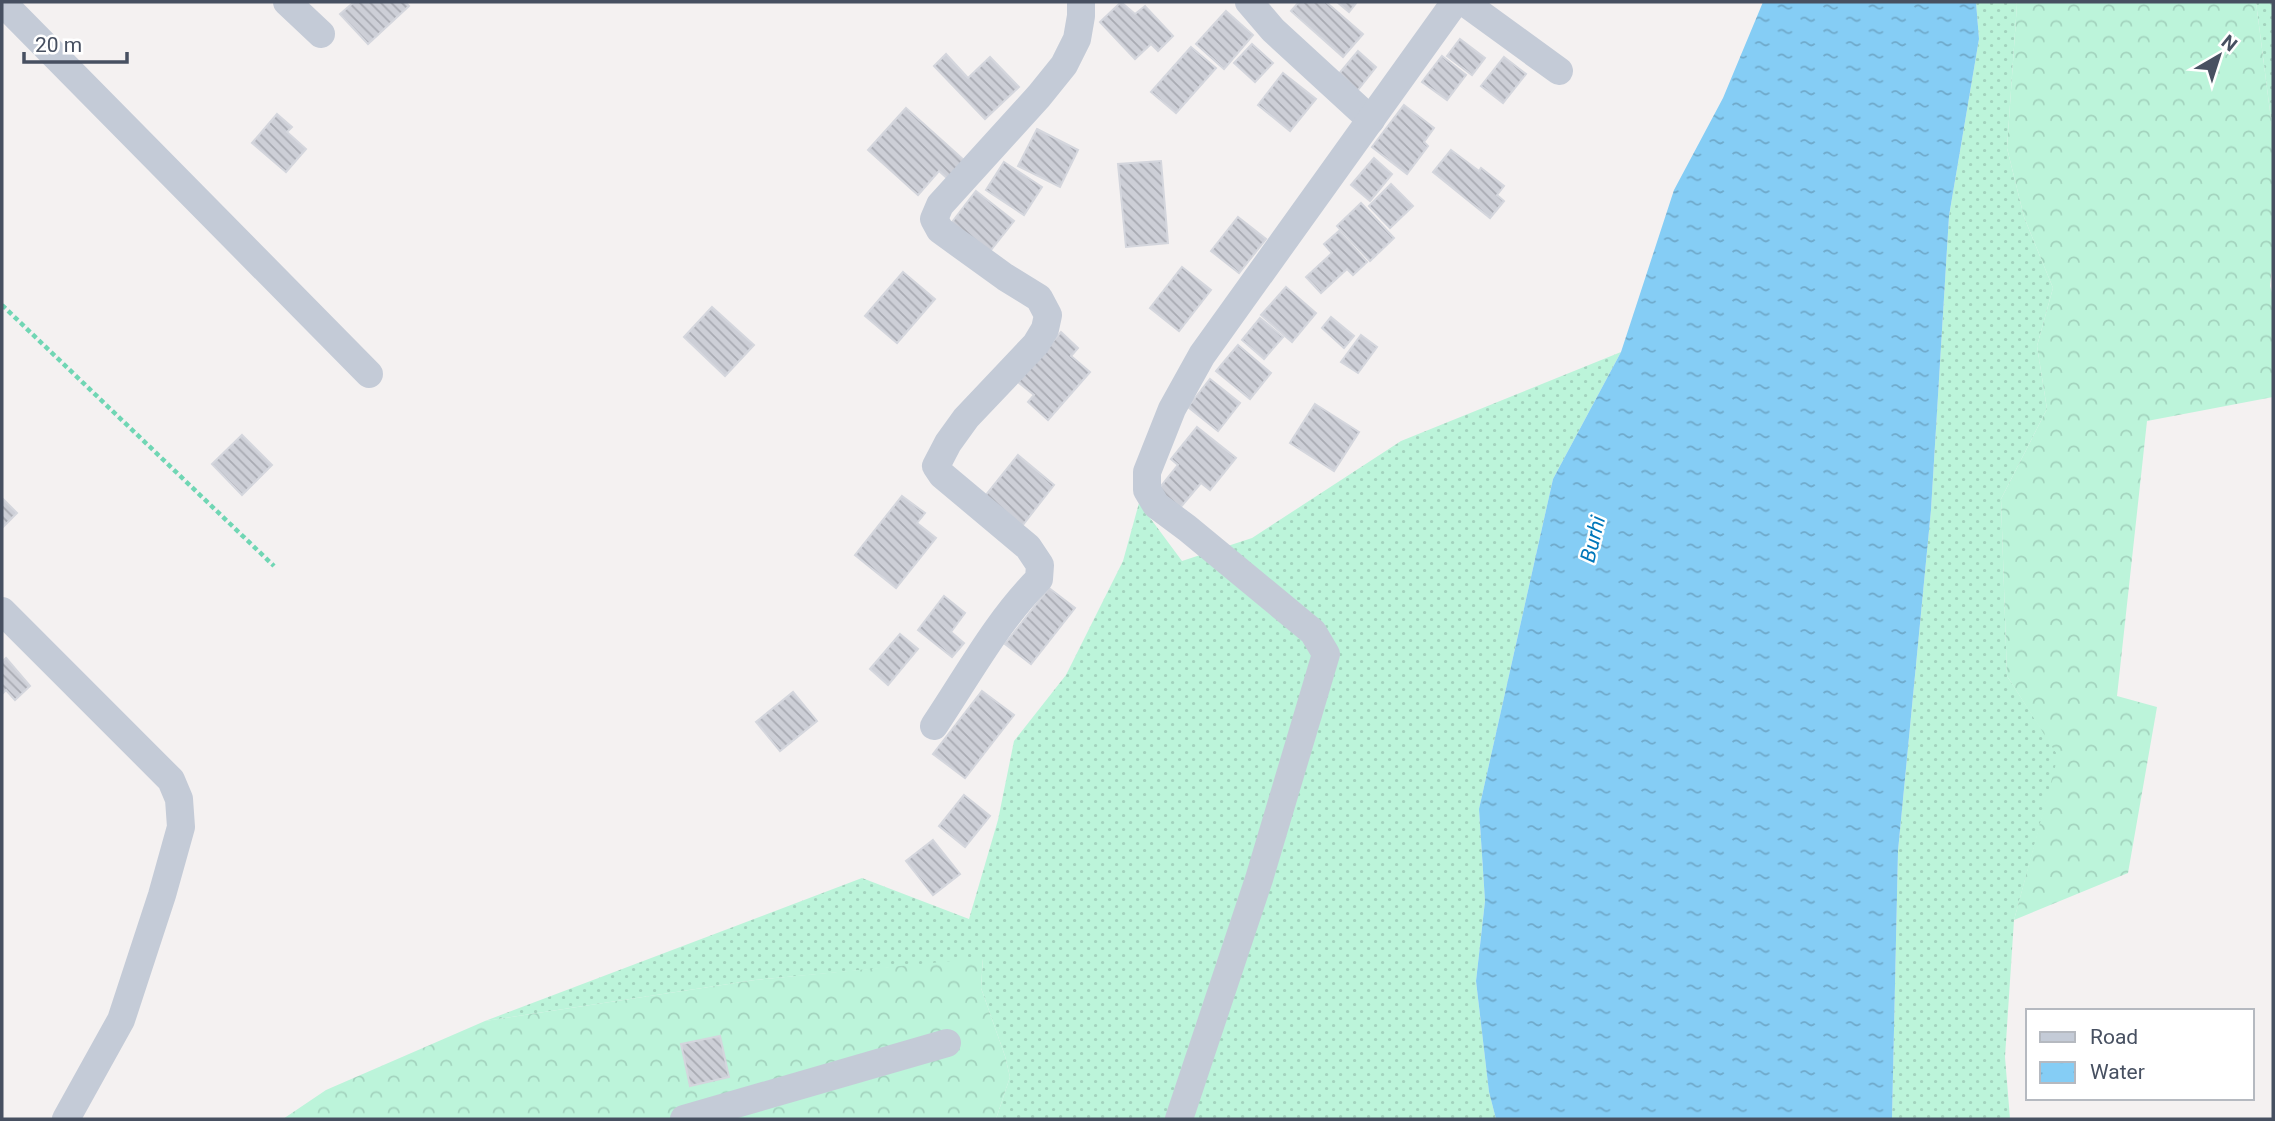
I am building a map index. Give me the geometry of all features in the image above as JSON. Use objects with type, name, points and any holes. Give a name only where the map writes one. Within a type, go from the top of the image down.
[{"type":"street","points":[[2,2],[369,374]]},
{"type":"street","points":[[288,2],[321,34]]},
{"type":"street","points":[[934,726],[990,641],[1039,579],[1040,565],[1028,547],[942,475],[936,466],[966,418],[1036,344],[1045,329],[1048,316],[1039,298],[940,230],[934,219],[940,205],[1064,65],[1077,39],[1081,2]]},
{"type":"street","points":[[1249,2],[1273,30],[1371,120]]},
{"type":"street","points":[[1179,1119],[1259,879],[1326,654],[1313,632],[1156,505],[1147,490],[1147,472],[1172,409],[1202,355],[1455,2]]},
{"type":"street","points":[[1464,2],[1559,71]]},
{"type":"street","points":[[2,611],[171,780],[179,799],[181,827],[121,1020],[66,1119]]},
{"type":"street","points":[[684,1119],[947,1043]]},
{"type":"path","points":[[2,305],[274,566]]},
{"type":"green space","points":[[1976,2],[2017,4],[2007,148],[2024,217],[2053,288],[2037,346],[2047,409],[2001,499],[2007,676],[2059,756],[2014,920],[2005,1057],[2010,1119],[1892,1119],[1898,851],[1931,510],[1949,216],[1979,39]]},
{"type":"green space","points":[[2015,2],[2256,2],[2273,135],[2273,261],[2270,286],[2273,296],[2273,397],[2147,421],[2117,696],[2157,707],[2128,873],[2014,920],[2058,756],[2007,676],[2001,499],[2047,409],[2037,346],[2053,288],[2024,217],[2007,148],[2017,4]]},
{"type":"green space","points":[[2256,2],[2273,2],[2273,135]]},
{"type":"green space","points":[[1621,352],[1553,479],[1479,809],[1485,901],[1476,981],[1489,1092],[1496,1119],[996,1119],[1010,1077],[981,988],[983,959],[755,980],[485,1021],[862,878],[969,919],[998,820],[1014,741],[1066,675],[1123,561],[1139,503],[1182,561],[1252,538],[1401,441]]},
{"type":"green space","points":[[983,958],[981,988],[1010,1077],[996,1119],[283,1119],[326,1090],[485,1021],[755,980]]},
{"type":"water","name":"Burhi","points":[[1763,2],[1976,2],[1979,39],[1949,216],[1931,510],[1898,851],[1892,1119],[1496,1119],[1489,1092],[1476,981],[1485,901],[1479,809],[1553,479],[1621,352],[1674,190],[1723,98]]},
{"type":"building","points":[[354,2],[405,2],[409,6],[368,44],[340,14]]},
{"type":"building","points":[[1121,2],[1135,14],[1145,6],[1173,36],[1158,51],[1151,44],[1135,59],[1100,22]]},
{"type":"building","points":[[1299,2],[1326,2],[1363,34],[1343,57],[1291,11]]},
{"type":"building","points":[[1337,2],[1357,2],[1349,12]]},
{"type":"building","points":[[1226,11],[1253,35],[1224,69],[1196,44]]},
{"type":"building","points":[[1460,39],[1485,58],[1472,75],[1447,56]]},
{"type":"building","points":[[1252,44],[1273,63],[1255,82],[1234,63]]},
{"type":"building","points":[[1191,47],[1216,68],[1176,113],[1151,92]]},
{"type":"building","points":[[1358,51],[1376,67],[1357,91],[1338,75]]},
{"type":"building","points":[[946,54],[968,78],[990,57],[1019,87],[985,119],[934,66]]},
{"type":"building","points":[[1442,56],[1466,75],[1447,100],[1422,82]]},
{"type":"building","points":[[1504,57],[1526,74],[1503,103],[1481,86]]},
{"type":"building","points":[[1283,73],[1316,99],[1290,131],[1258,105]]},
{"type":"building","points":[[1404,105],[1434,128],[1424,142],[1428,146],[1407,174],[1372,147]]},
{"type":"building","points":[[906,108],[965,161],[948,179],[939,171],[918,195],[868,150]]},
{"type":"building","points":[[277,114],[292,127],[287,132],[306,149],[286,172],[252,143]]},
{"type":"building","points":[[1037,129],[1078,150],[1060,187],[1018,166]]},
{"type":"building","points":[[1451,150],[1504,186],[1497,195],[1504,201],[1490,218],[1433,172]]},
{"type":"building","points":[[1374,158],[1392,174],[1370,201],[1351,185]]},
{"type":"building","points":[[1161,161],[1168,243],[1126,247],[1118,164]]},
{"type":"building","points":[[1004,162],[1042,187],[1024,215],[986,190]]},
{"type":"building","points":[[1391,184],[1413,206],[1390,228],[1369,206]]},
{"type":"building","points":[[976,191],[1014,221],[987,255],[949,226]]},
{"type":"building","points":[[1361,203],[1394,238],[1370,261],[1337,226]]},
{"type":"building","points":[[1238,217],[1266,239],[1239,273],[1211,251]]},
{"type":"building","points":[[1339,231],[1367,262],[1353,275],[1347,269],[1321,293],[1306,277],[1332,253],[1324,244]]},
{"type":"building","points":[[1182,267],[1211,290],[1179,331],[1150,308]]},
{"type":"building","points":[[903,272],[935,299],[897,343],[865,316]]},
{"type":"building","points":[[1286,287],[1316,313],[1292,342],[1261,315]]},
{"type":"building","points":[[712,307],[754,345],[725,376],[684,337]]},
{"type":"building","points":[[1331,317],[1354,336],[1344,348],[1322,328]]},
{"type":"building","points":[[1260,318],[1283,337],[1264,359],[1242,340]]},
{"type":"building","points":[[1061,332],[1078,348],[1071,356],[1090,372],[1048,420],[1028,402],[1034,395],[1018,382]]},
{"type":"building","points":[[1361,335],[1377,347],[1358,373],[1341,362]]},
{"type":"building","points":[[1238,345],[1271,373],[1250,399],[1216,371]]},
{"type":"building","points":[[1210,379],[1240,403],[1218,431],[1188,407]]},
{"type":"building","points":[[1315,404],[1359,432],[1334,471],[1290,443]]},
{"type":"building","points":[[1197,427],[1236,458],[1210,490],[1201,483],[1180,508],[1157,491],[1178,465],[1171,459]]},
{"type":"building","points":[[242,435],[272,465],[242,495],[212,464]]},
{"type":"building","points":[[1018,455],[1054,485],[1022,526],[985,496]]},
{"type":"building","points":[[902,496],[925,513],[917,523],[936,538],[896,588],[855,555]]},
{"type":"building","points":[[2,498],[17,513],[2,528]]},
{"type":"building","points":[[1049,588],[1075,608],[1031,664],[1005,644]]},
{"type":"building","points":[[944,596],[965,613],[951,632],[964,643],[952,657],[918,630]]},
{"type":"building","points":[[900,634],[918,649],[888,685],[870,669]]},
{"type":"building","points":[[6,658],[30,686],[15,700],[6,690],[2,694],[2,662]]},
{"type":"building","points":[[982,691],[1014,715],[965,778],[933,754]]},
{"type":"building","points":[[793,692],[817,721],[780,751],[756,722]]},
{"type":"building","points":[[964,795],[990,816],[965,847],[939,826]]},
{"type":"building","points":[[933,840],[960,874],[933,895],[906,861]]},
{"type":"building","points":[[720,1036],[729,1077],[690,1086],[681,1044]]}]
